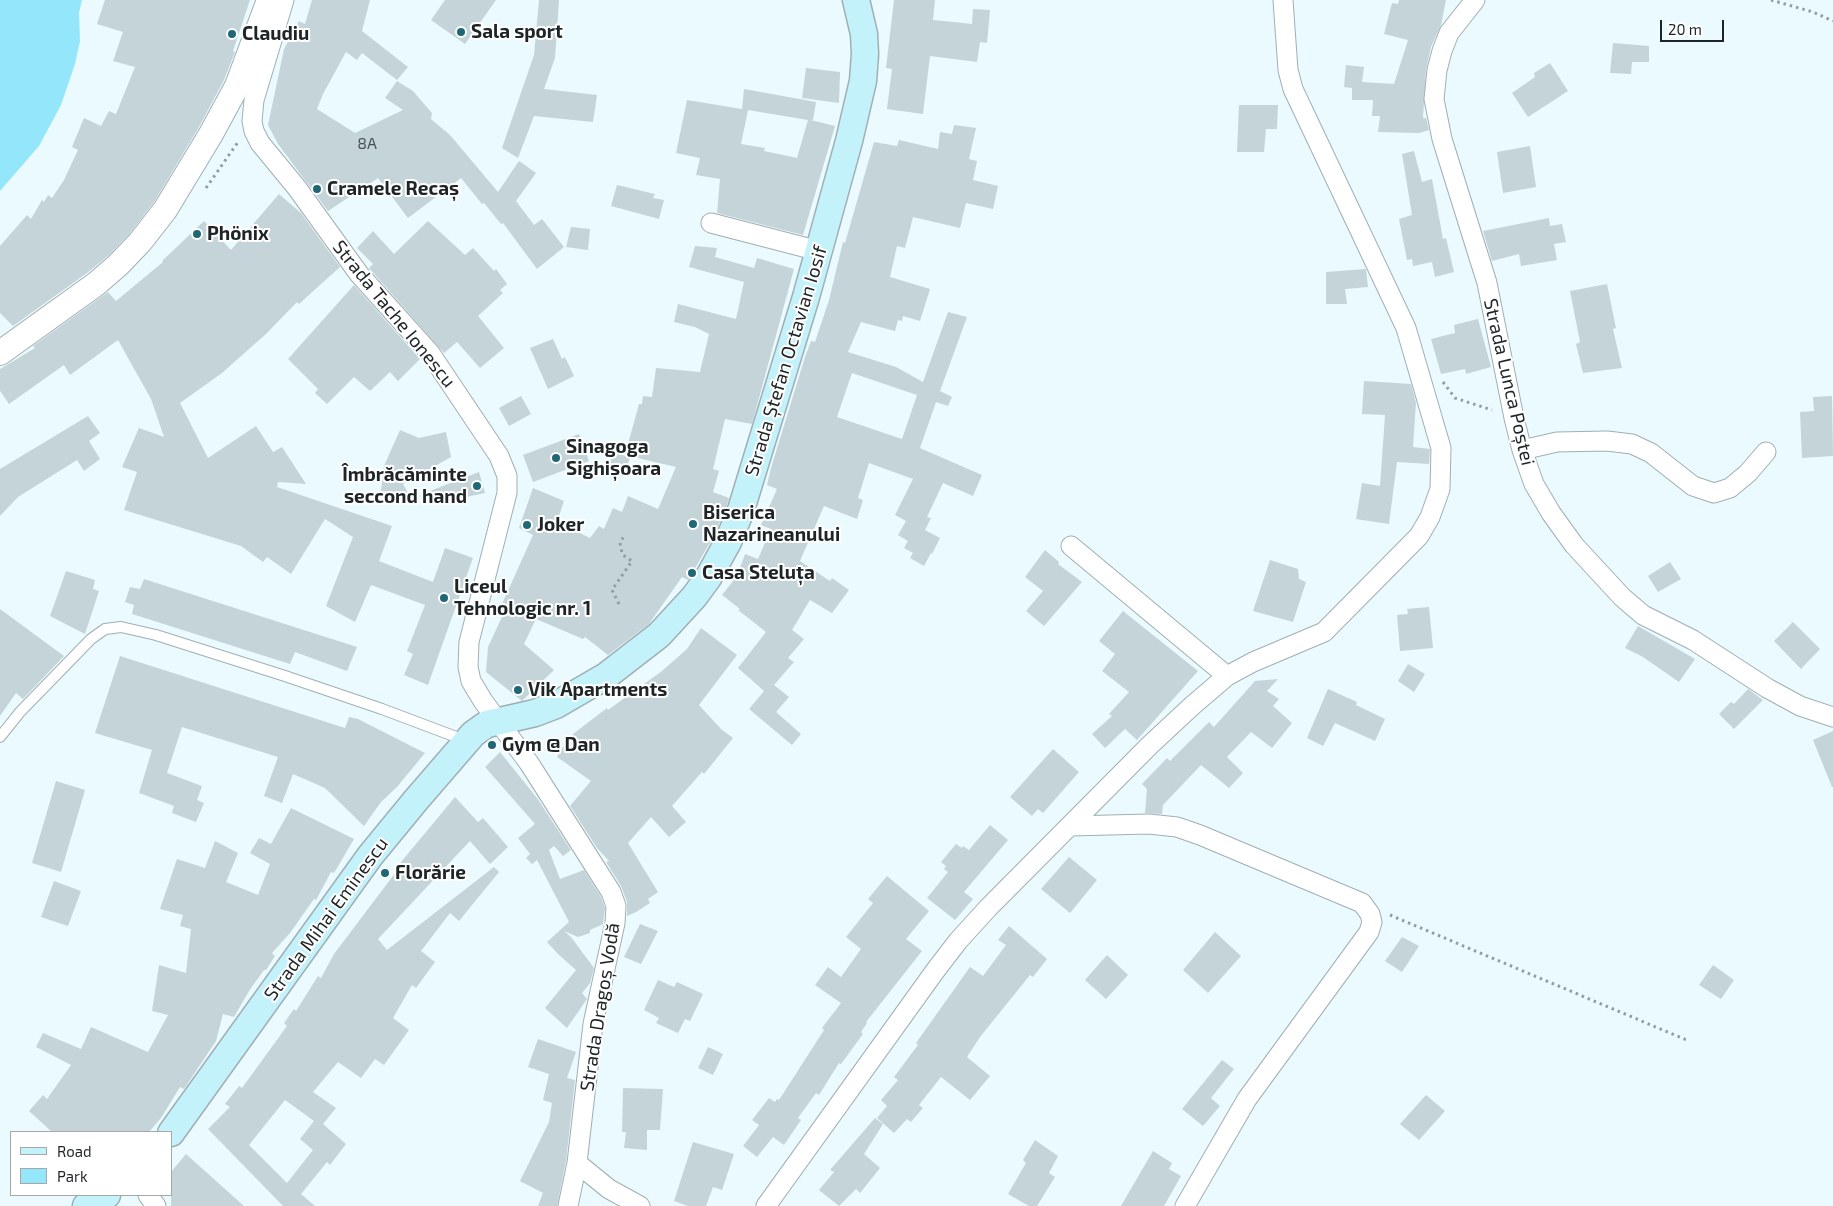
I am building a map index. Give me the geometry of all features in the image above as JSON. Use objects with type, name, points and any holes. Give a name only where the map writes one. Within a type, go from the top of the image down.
[{"type":"main road","name":"Strada Ștefan Octavian Iosif","points":[[498,721],[528,715],[556,705],[606,676],[659,635],[677,617],[708,578],[728,542],[741,510],[849,141],[863,80],[865,54],[864,34],[856,0]]},
{"type":"main road","name":"Strada Mihai Eminescu","points":[[172,1132],[375,850],[467,741],[480,728],[498,721]]},
{"type":"main road","points":[[86,1206],[105,1196]]},
{"type":"street","points":[[0,352],[96,284],[140,242],[165,210],[211,134],[237,86],[269,0]]},
{"type":"street","name":"Strada Tache Ionescu","points":[[284,0],[254,100],[252,120],[254,131],[260,142],[301,186],[360,274],[430,353],[494,446],[503,464],[506,476],[506,502],[469,642],[468,655],[471,681],[498,721]]},
{"type":"street","points":[[766,1206],[958,941],[988,908],[1150,745],[1193,705],[1228,676],[1253,662],[1324,632],[1419,536],[1430,517],[1440,489],[1441,448],[1406,328],[1293,89],[1288,70],[1283,0]]},
{"type":"street","name":"Strada Lunca Poștei","points":[[1475,0],[1449,33],[1436,70],[1434,99],[1442,138],[1487,283],[1514,418],[1522,450],[1534,484],[1551,513],[1574,544],[1622,597],[1643,615],[1693,640],[1767,688],[1800,706],[1833,717]]},
{"type":"street","points":[[711,223],[818,251]]},
{"type":"street","points":[[1522,450],[1557,442],[1607,441],[1632,444],[1651,453],[1692,486],[1714,492],[1730,488],[1748,473],[1766,452]]},
{"type":"street","points":[[1070,546],[1228,676]]},
{"type":"street","name":"Strada Dragoș Vodă","points":[[498,721],[529,763],[611,892],[616,906],[615,924],[593,1024],[577,1163],[568,1206]]},
{"type":"street","points":[[1070,826],[1150,824],[1178,827],[1200,834],[1362,903],[1370,914],[1372,922],[1369,932],[1247,1099],[1185,1206]]},
{"type":"street","points":[[577,1163],[609,1189],[640,1206]]},
{"type":"lane","points":[[0,737],[20,712],[92,639],[106,629],[120,627],[156,635],[285,676],[382,709],[467,741]]},
{"type":"path","points":[[1772,0],[1813,12],[1833,21]]},
{"type":"path","points":[[204,192],[252,120]]},
{"type":"path","points":[[1438,375],[1455,398],[1514,418]]},
{"type":"path","points":[[619,604],[612,590],[632,561],[622,555],[620,549],[620,543],[625,534]]},
{"type":"path","points":[[1362,903],[1689,1041]]},
{"type":"green space","points":[[0,0],[82,0],[79,13],[80,41],[75,64],[61,105],[39,146],[0,191]]},
{"type":"building","points":[[105,0],[250,0],[233,51],[235,52],[224,80],[199,127],[154,202],[130,233],[109,255],[13,326],[0,313],[0,246],[27,215],[31,219],[42,200],[44,202],[48,195],[52,198],[64,180],[78,150],[72,147],[84,118],[101,126],[109,111],[116,114],[135,67],[113,61],[123,32],[97,24]]},
{"type":"building","points":[[312,0],[370,0],[362,31],[408,67],[397,80],[362,53],[357,60],[346,52],[317,109],[355,133],[403,110],[385,98],[397,81],[413,91],[432,113],[431,119],[450,135],[498,192],[519,161],[536,173],[516,201],[534,225],[542,219],[564,247],[537,269],[503,223],[501,224],[484,203],[482,204],[461,178],[408,218],[378,178],[328,211],[278,144],[268,125],[284,49],[299,21],[305,24]]},
{"type":"building","name":"Sala sport","points":[[445,0],[496,0],[465,44],[431,20]]},
{"type":"building","points":[[539,0],[559,0],[555,58],[544,89],[597,95],[593,122],[534,116],[518,158],[502,148],[534,55]]},
{"type":"building","points":[[894,0],[935,0],[933,20],[972,24],[973,9],[990,10],[987,43],[980,42],[977,62],[930,56],[923,114],[887,109],[892,69],[886,68]]},
{"type":"building","points":[[1399,0],[1446,0],[1441,25],[1431,47],[1426,69],[1423,118],[1426,118],[1429,130],[1419,133],[1378,132],[1380,116],[1372,116],[1373,100],[1352,100],[1352,88],[1344,87],[1346,65],[1364,67],[1362,82],[1394,84],[1408,40],[1384,34],[1392,3],[1398,4]]},
{"type":"building","points":[[1613,43],[1649,46],[1649,62],[1632,62],[1631,74],[1610,73]]},
{"type":"building","points":[[1550,63],[1568,91],[1528,117],[1512,93],[1535,77],[1534,73]]},
{"type":"building","points":[[806,68],[840,72],[839,103],[802,98]]},
{"type":"building","points":[[744,89],[816,102],[813,120],[811,120],[835,126],[803,235],[717,213],[720,179],[696,175],[700,158],[676,153],[687,100],[742,109]],"holes":[[[748,110],[808,120],[797,158],[764,151],[765,148],[741,144]]]},
{"type":"building","points":[[1239,105],[1278,105],[1277,129],[1266,129],[1264,152],[1237,152]]},
{"type":"building","points":[[954,125],[976,128],[969,159],[977,161],[973,180],[998,186],[993,209],[966,203],[960,228],[913,217],[905,248],[897,246],[890,277],[930,289],[920,321],[903,316],[902,321],[898,320],[895,331],[861,322],[848,352],[896,367],[923,382],[948,312],[967,317],[940,391],[952,397],[948,406],[936,402],[920,448],[982,475],[973,496],[943,483],[927,517],[931,518],[925,530],[940,538],[924,566],[910,558],[913,553],[904,548],[908,541],[898,535],[906,521],[895,515],[913,479],[869,463],[858,498],[863,500],[857,519],[824,506],[800,561],[830,581],[832,578],[849,590],[832,613],[810,600],[792,630],[804,639],[788,658],[794,662],[774,685],[789,697],[776,712],[801,734],[792,745],[749,709],[764,691],[738,668],[766,632],[722,595],[737,576],[745,554],[758,559],[771,529],[761,525],[777,489],[767,485],[771,468],[805,357],[811,341],[815,342],[829,300],[843,242],[845,243],[874,142],[897,146],[899,140],[938,149],[940,132],[952,134]],"holes":[[[852,373],[917,395],[902,439],[837,417]]]},
{"type":"building","points":[[1530,146],[1536,187],[1503,193],[1497,152]]},
{"type":"building","points":[[1414,151],[1422,182],[1432,179],[1443,239],[1446,238],[1454,272],[1435,277],[1432,262],[1413,266],[1412,259],[1407,260],[1399,219],[1412,215],[1402,154]]},
{"type":"building","points":[[617,185],[655,194],[653,198],[664,200],[659,219],[611,206]]},
{"type":"building","points":[[279,194],[301,213],[340,267],[299,304],[297,302],[267,333],[222,373],[180,403],[208,458],[256,426],[273,452],[282,447],[306,484],[278,482],[277,487],[392,526],[379,561],[433,582],[445,548],[473,558],[428,685],[404,675],[413,654],[407,651],[425,605],[371,585],[355,622],[326,606],[353,537],[325,519],[291,574],[267,557],[263,562],[241,546],[124,510],[137,472],[122,467],[139,428],[164,437],[151,399],[118,340],[70,375],[64,365],[9,404],[0,391],[0,369],[35,348],[33,346],[108,292],[116,301],[163,262],[204,221],[231,250]]},
{"type":"building","points":[[1549,218],[1550,226],[1562,224],[1566,242],[1554,244],[1557,260],[1521,266],[1519,254],[1492,261],[1483,231]]},
{"type":"building","points":[[428,221],[465,255],[473,248],[494,271],[496,269],[507,284],[500,290],[503,293],[478,316],[504,348],[480,368],[457,342],[444,353],[369,268],[373,264],[357,248],[373,231],[394,254]]},
{"type":"building","points":[[571,227],[590,229],[588,250],[566,247]]},
{"type":"building","points":[[695,246],[717,248],[715,257],[754,268],[757,258],[794,269],[752,424],[725,419],[713,469],[719,471],[713,492],[729,498],[727,505],[714,536],[688,580],[682,577],[649,624],[608,655],[585,637],[583,639],[536,619],[524,644],[554,670],[522,701],[486,672],[488,647],[507,606],[502,604],[533,535],[519,528],[533,488],[564,501],[557,522],[590,538],[599,526],[604,529],[613,508],[622,512],[628,496],[658,509],[676,467],[625,455],[639,404],[642,404],[643,396],[652,397],[656,368],[700,372],[709,334],[695,327],[674,322],[678,304],[736,319],[744,282],[689,267]]},
{"type":"building","points":[[1366,269],[1368,287],[1345,289],[1347,304],[1326,304],[1326,272]]},
{"type":"building","points":[[1607,284],[1616,328],[1613,329],[1622,368],[1583,373],[1576,344],[1580,342],[1570,291]]},
{"type":"building","points":[[354,285],[420,359],[398,381],[390,372],[370,391],[354,377],[327,404],[315,393],[318,389],[288,359]]},
{"type":"building","points":[[1478,319],[1491,367],[1466,374],[1465,369],[1441,374],[1431,339],[1455,333],[1454,325]]},
{"type":"building","points":[[553,339],[562,359],[565,357],[574,376],[548,389],[530,348]]},
{"type":"building","points":[[1364,381],[1411,384],[1416,403],[1413,447],[1430,449],[1429,464],[1397,462],[1389,524],[1356,519],[1362,483],[1380,486],[1385,415],[1362,414]]},
{"type":"building","points":[[521,396],[531,414],[509,426],[499,408]]},
{"type":"building","points":[[1832,396],[1833,456],[1802,458],[1800,412],[1814,411],[1813,397]]},
{"type":"building","points":[[88,416],[100,433],[89,441],[100,459],[84,471],[77,460],[18,497],[0,516],[0,469]]},
{"type":"building","points":[[400,430],[419,438],[446,432],[451,457],[403,484],[408,493],[381,491],[384,466]]},
{"type":"building","name":"Sinagoga Sighișoara","points":[[579,434],[589,461],[533,482],[523,455]]},
{"type":"building","points":[[613,454],[620,454],[630,458],[623,477],[607,470]]},
{"type":"building","points":[[479,472],[485,493],[461,498],[422,494]]},
{"type":"building","points":[[1045,550],[1059,562],[1058,564],[1082,582],[1044,626],[1026,611],[1043,591],[1025,577]]},
{"type":"building","points":[[1270,560],[1298,569],[1299,579],[1306,582],[1293,622],[1253,611]]},
{"type":"building","points":[[1670,562],[1681,579],[1658,592],[1648,576]]},
{"type":"building","points":[[66,571],[95,580],[93,589],[99,591],[85,634],[50,616]]},
{"type":"building","points":[[144,579],[357,647],[347,671],[295,652],[290,664],[132,614],[134,605],[125,602],[130,587],[140,589]]},
{"type":"building","points":[[1429,607],[1433,648],[1400,651],[1397,615],[1408,614],[1407,609]]},
{"type":"building","points":[[0,609],[64,656],[23,699],[16,693],[0,716]]},
{"type":"building","points":[[1123,611],[1198,671],[1137,740],[1125,729],[1105,748],[1092,734],[1112,716],[1109,714],[1129,692],[1102,671],[1115,654],[1099,641]]},
{"type":"building","points":[[1793,622],[1820,649],[1801,669],[1774,641]]},
{"type":"building","points":[[1638,626],[1695,659],[1679,682],[1643,657],[1625,648]]},
{"type":"building","points":[[701,628],[737,655],[699,705],[721,729],[733,738],[704,774],[702,772],[672,806],[686,822],[669,837],[651,817],[628,843],[658,892],[648,899],[650,903],[627,916],[627,902],[621,886],[606,862],[609,861],[597,848],[570,806],[591,781],[557,757],[573,734],[607,708],[608,710],[662,671],[687,649]]},
{"type":"building","points":[[120,656],[345,728],[349,717],[358,719],[425,753],[397,787],[381,802],[364,826],[325,788],[293,774],[282,803],[264,796],[278,757],[182,727],[167,773],[202,786],[197,800],[204,803],[196,822],[172,813],[174,806],[139,793],[152,750],[95,733]]},
{"type":"building","points":[[1408,664],[1425,674],[1414,692],[1398,681]]},
{"type":"building","points":[[1278,679],[1267,691],[1279,699],[1273,706],[1292,723],[1272,748],[1251,732],[1227,757],[1243,773],[1229,788],[1201,765],[1163,805],[1162,814],[1145,813],[1147,789],[1142,784],[1167,758],[1170,761],[1209,722],[1214,727],[1255,681]]},
{"type":"building","points":[[1328,689],[1357,702],[1356,705],[1385,719],[1375,741],[1335,723],[1323,746],[1307,738]]},
{"type":"building","points":[[1748,689],[1763,700],[1734,729],[1719,714],[1731,702],[1734,704]]},
{"type":"building","points":[[1833,731],[1833,787],[1832,787],[1813,740]]},
{"type":"building","points":[[1053,749],[1079,772],[1043,813],[1038,809],[1032,816],[1010,797]]},
{"type":"building","points":[[500,752],[537,798],[571,850],[563,856],[554,846],[549,850],[560,879],[584,870],[601,897],[605,908],[603,924],[590,930],[590,933],[578,937],[564,931],[571,937],[594,968],[590,983],[582,993],[587,999],[567,1028],[545,1008],[576,970],[547,942],[569,922],[537,860],[532,864],[526,858],[530,854],[518,838],[535,824],[485,767]]},
{"type":"building","points":[[56,781],[85,790],[61,872],[32,863]]},
{"type":"building","points":[[455,797],[478,822],[483,818],[508,847],[490,864],[470,841],[378,939],[387,950],[494,867],[499,872],[459,921],[450,913],[421,951],[435,962],[416,988],[412,985],[393,1018],[409,1030],[384,1065],[375,1059],[361,1078],[338,1062],[313,1092],[336,1108],[323,1124],[346,1144],[330,1165],[327,1162],[301,1194],[315,1206],[283,1206],[208,1129],[230,1107],[225,1104],[239,1086],[242,1088],[287,1026],[284,1023],[294,1009],[296,1011],[318,976],[321,978],[334,954],[402,864],[401,862]],"holes":[[[285,1100],[314,1121],[300,1139],[313,1150],[287,1183],[249,1145]]]},
{"type":"building","points":[[291,808],[354,839],[334,873],[331,872],[316,900],[314,899],[290,933],[272,953],[275,956],[249,991],[234,1017],[223,1014],[216,1041],[184,1089],[180,1087],[161,1118],[150,1131],[51,1131],[29,1111],[43,1095],[47,1099],[71,1065],[36,1047],[43,1033],[81,1049],[91,1027],[148,1052],[168,1015],[152,1011],[159,965],[186,973],[191,929],[180,926],[183,915],[160,909],[177,859],[205,868],[215,841],[238,853],[226,882],[258,895],[270,864],[250,853],[259,838],[271,844]]},
{"type":"building","points":[[990,825],[1008,840],[964,892],[973,899],[955,920],[927,898],[948,872],[944,869],[946,866],[941,862],[956,844],[969,850]]},
{"type":"building","points":[[1069,857],[1097,880],[1070,913],[1041,889]]},
{"type":"building","points":[[887,876],[929,911],[906,939],[922,951],[866,1022],[861,1032],[863,1034],[841,1064],[839,1063],[819,1095],[816,1093],[798,1118],[801,1120],[784,1145],[773,1137],[757,1157],[743,1146],[759,1125],[752,1120],[769,1098],[775,1102],[777,1099],[779,1100],[824,1030],[822,1028],[841,1003],[815,985],[828,967],[841,977],[861,949],[846,937],[873,903],[868,899]]},
{"type":"building","points":[[54,881],[81,891],[68,926],[41,917]]},
{"type":"building","points":[[640,924],[658,931],[641,964],[624,957]]},
{"type":"building","points":[[1009,926],[1047,959],[1033,977],[1030,975],[980,1037],[967,1057],[990,1076],[970,1100],[941,1077],[919,1105],[923,1108],[911,1122],[907,1119],[894,1133],[877,1118],[887,1106],[881,1100],[898,1080],[894,1077],[918,1045],[916,1043],[970,967],[983,976],[1006,945],[998,940]]},
{"type":"building","points":[[1215,932],[1241,956],[1208,993],[1183,970]]},
{"type":"building","points":[[1402,937],[1419,946],[1402,972],[1385,961]]},
{"type":"building","points":[[1107,955],[1128,975],[1106,999],[1085,980]]},
{"type":"building","points":[[1713,965],[1734,980],[1721,999],[1699,985]]},
{"type":"building","points":[[658,980],[674,987],[677,982],[703,994],[690,1021],[685,1019],[678,1033],[656,1023],[659,1018],[644,1010]]},
{"type":"building","points":[[538,1039],[576,1052],[567,1078],[575,1080],[566,1161],[557,1206],[538,1206],[543,1193],[520,1181],[549,1122],[552,1103],[543,1100],[549,1074],[528,1067]]},
{"type":"building","points":[[708,1047],[723,1054],[713,1075],[698,1068]]},
{"type":"building","points":[[1222,1060],[1234,1069],[1211,1098],[1220,1106],[1203,1126],[1182,1109]]},
{"type":"building","points":[[623,1088],[663,1089],[660,1130],[647,1130],[647,1150],[624,1148],[626,1132],[622,1132]]},
{"type":"building","points":[[1426,1095],[1445,1111],[1419,1140],[1400,1124]]},
{"type":"building","points":[[875,1118],[883,1124],[864,1154],[880,1168],[860,1193],[856,1189],[839,1206],[819,1190],[834,1172],[830,1170]]},
{"type":"building","points":[[1035,1140],[1058,1156],[1049,1173],[1055,1177],[1037,1206],[1029,1206],[1008,1194],[1026,1163],[1023,1160]]},
{"type":"building","points":[[693,1142],[734,1154],[722,1190],[713,1187],[706,1206],[688,1206],[674,1201]]},
{"type":"building","points":[[1153,1151],[1172,1163],[1169,1169],[1181,1176],[1164,1206],[1121,1206]]},
{"type":"building","points":[[186,1154],[244,1206],[171,1206],[172,1171]]},
{"type":"place","name":"Sala sport","points":[[461,32]]},
{"type":"place","name":"Claudiu","points":[[232,34]]},
{"type":"place","name":"Cramele Recaș","points":[[317,189]]},
{"type":"place","name":"Phönix","points":[[197,234]]},
{"type":"place","name":"Sinagoga Sighișoara","points":[[556,458]]},
{"type":"place","name":"Îmbrăcăminte seccond hand","points":[[477,486]]},
{"type":"place","name":"Biserica Nazarineanului","points":[[693,524]]},
{"type":"place","name":"Joker","points":[[527,525]]},
{"type":"place","name":"Casa Steluța","points":[[692,573]]},
{"type":"place","name":"Liceul Tehnologic nr. 1","points":[[444,598]]},
{"type":"place","name":"Vik Apartments","points":[[518,690]]},
{"type":"place","name":"Gym @ Dan","points":[[492,745]]},
{"type":"place","name":"Florărie","points":[[385,873]]}]
